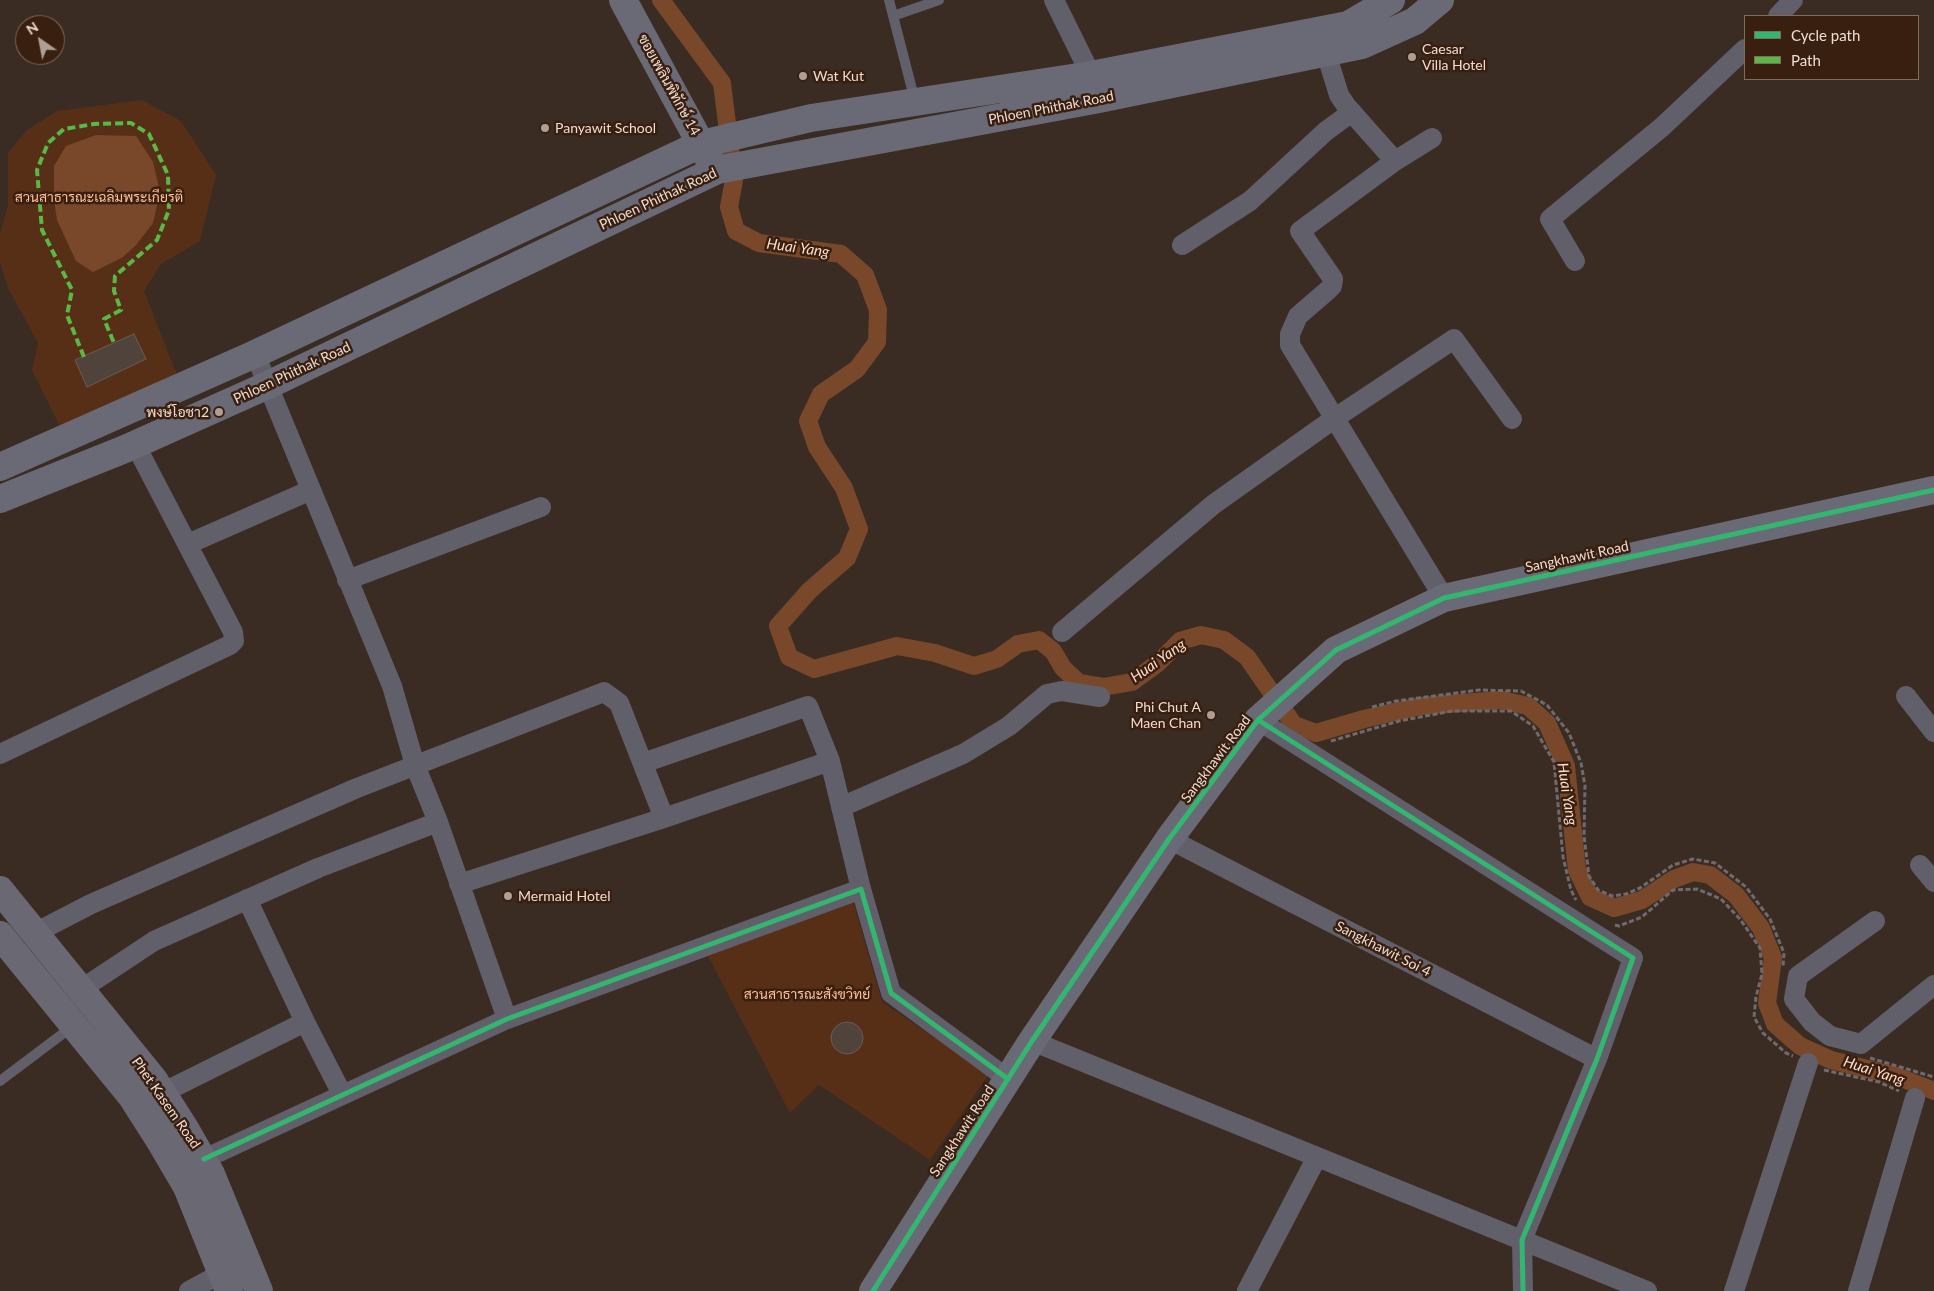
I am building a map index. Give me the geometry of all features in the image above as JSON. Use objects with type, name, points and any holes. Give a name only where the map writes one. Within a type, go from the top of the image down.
[{"type":"main road","name":"ซอยเพลินพิทักษ์ 14","points":[[622,0],[716,171]]},
{"type":"main road","name":"Phloen Phithak Road","points":[[0,467],[255,354],[702,144],[811,118],[1091,75],[1348,25],[1391,0]]},
{"type":"main road","name":"Phloen Phithak Road","points":[[0,499],[135,444],[268,385],[716,171],[1099,99],[1362,45],[1415,21],[1440,0]]},
{"type":"main road","name":"Sangkhawit Road","points":[[873,1291],[1032,1041],[1169,839],[1258,720],[1336,650],[1444,598],[1934,490]]},
{"type":"main road","name":"Phet Kasem Road","points":[[0,890],[154,1080],[204,1160],[259,1291]]},
{"type":"main road","name":"Phet Kasem Road","points":[[0,935],[132,1097],[187,1187],[225,1282]]},
{"type":"street","points":[[1054,0],[1091,75]]},
{"type":"street","points":[[1779,15],[1793,0]]},
{"type":"street","points":[[1575,261],[1550,219],[1662,127],[1744,49]]},
{"type":"street","points":[[1326,53],[1339,95],[1395,161]]},
{"type":"street","points":[[1182,245],[1250,201],[1326,131],[1352,112]]},
{"type":"street","points":[[1432,138],[1395,161],[1300,231],[1333,279],[1332,286],[1298,316],[1290,334],[1290,345],[1444,598]]},
{"type":"street","points":[[1062,632],[1214,504],[1335,418],[1454,339],[1512,419]]},
{"type":"street","points":[[255,354],[392,686],[415,765],[438,822],[507,1019]]},
{"type":"street","points":[[0,754],[226,647],[234,641],[233,632],[135,444]]},
{"type":"street","points":[[188,544],[311,490]]},
{"type":"street","points":[[347,580],[541,507]]},
{"type":"street","points":[[841,807],[962,754],[1009,726],[1047,694],[1062,691],[1100,697]]},
{"type":"street","points":[[35,934],[92,904],[357,788],[604,692],[619,703],[664,818]]},
{"type":"street","points":[[1906,696],[1934,732]]},
{"type":"street","points":[[643,763],[808,706],[830,761],[861,889],[891,993],[1008,1079]]},
{"type":"street","points":[[1258,720],[1633,958],[1597,1059],[1522,1240],[1522,1291]]},
{"type":"street","points":[[459,884],[664,818],[830,761]]},
{"type":"street","points":[[80,990],[154,940],[318,868],[438,822]]},
{"type":"street","name":"Sangkhawit Soi 4","points":[[1169,839],[1597,1059]]},
{"type":"street","points":[[1920,865],[1934,882]]},
{"type":"street","points":[[204,1160],[342,1094],[507,1019],[861,889]]},
{"type":"street","points":[[248,899],[305,1022],[342,1094]]},
{"type":"street","points":[[1875,921],[1798,976],[1794,999],[1812,1022],[1830,1036],[1861,1044],[1934,985]]},
{"type":"street","points":[[162,1093],[305,1022]]},
{"type":"street","points":[[1032,1041],[1647,1291]]},
{"type":"street","points":[[1734,1291],[1808,1063]]},
{"type":"street","points":[[1858,1291],[1915,1098]]},
{"type":"street","points":[[1247,1291],[1317,1157]]},
{"type":"street","points":[[189,1291],[225,1282]]},
{"type":"lane","points":[[889,0],[915,102]]},
{"type":"lane","points":[[893,16],[939,0]]},
{"type":"lane","points":[[0,1081],[74,1026]]},
{"type":"path","points":[[1372,707],[1420,697],[1479,690],[1521,691],[1547,705],[1569,733],[1581,763],[1585,786],[1584,836],[1589,876],[1598,890],[1612,896],[1626,894],[1640,888],[1673,866],[1693,859],[1715,864],[1746,887],[1770,919],[1784,953],[1782,972]]},
{"type":"path","points":[[1331,741],[1400,721],[1452,711],[1511,711],[1534,726],[1554,762],[1563,857],[1571,890],[1577,903]]},
{"type":"path","points":[[1612,924],[1619,926],[1642,917],[1673,890],[1697,889],[1720,898],[1740,919],[1760,948],[1762,974],[1756,997],[1754,1017],[1762,1033],[1786,1054],[1825,1070],[1879,1082],[1915,1098]]},
{"type":"path","points":[[1861,1055],[1934,1076]]},
{"type":"green space","name":"สวนสาธารณะเฉลิมพระเกียรติ","points":[[142,100],[181,121],[216,175],[200,241],[161,264],[144,291],[183,386],[65,437],[32,370],[38,343],[8,288],[0,262],[0,233],[8,205],[8,153],[27,130],[57,111]]},
{"type":"green space","name":"สวนสาธารณะสังขวิทย์","points":[[853,901],[882,1002],[989,1074],[930,1160],[819,1085],[790,1113],[708,956]]},
{"type":"shaded area","points":[[96,135],[136,136],[153,162],[160,192],[153,223],[136,245],[123,257],[93,272],[76,261],[57,220],[54,199],[54,166],[66,146]]},
{"type":"building","points":[[134,334],[146,359],[87,387],[75,360]]},
{"type":"building","points":[[847,1022],[859,1026],[863,1038],[859,1050],[847,1054],[835,1050],[831,1038],[835,1026]]},
{"type":"waterway","name":"Huai Yang","points":[[661,0],[722,83],[734,180],[729,207],[736,231],[759,243],[841,254],[865,275],[878,310],[877,342],[857,369],[821,394],[808,421],[817,447],[844,488],[859,529],[847,558],[810,590],[778,626],[789,657],[814,669],[897,646],[935,653],[974,666],[997,659],[1018,644],[1039,640],[1053,651],[1063,668],[1079,683],[1103,687],[1132,682],[1158,663],[1180,641],[1201,635],[1224,640],[1247,657],[1294,725],[1316,733],[1420,706],[1502,700],[1528,706],[1547,723],[1566,766],[1577,870],[1590,897],[1614,908],[1642,900],[1674,879],[1693,872],[1710,875],[1736,895],[1761,928],[1773,958],[1767,1003],[1775,1024],[1800,1046],[1831,1060],[1896,1076],[1934,1091]]},
{"type":"marked path","points":[[84,357],[67,315],[72,290],[42,230],[37,170],[48,143],[64,129],[94,124],[131,123],[149,134],[168,175],[169,210],[157,240],[115,276],[114,291],[121,310],[104,319],[114,343]]},
{"type":"cycle path","points":[[873,1291],[1032,1041],[1169,839],[1258,720],[1336,650],[1444,598],[1934,490]]},
{"type":"cycle path","points":[[1258,720],[1633,958],[1597,1059],[1522,1240],[1523,1291]]},
{"type":"cycle path","points":[[204,1159],[507,1019],[861,889],[891,993],[1008,1079]]},
{"type":"place","name":"Caesar Villa Hotel","points":[[1412,57]]},
{"type":"place","name":"Wat Kut","points":[[803,76]]},
{"type":"place","name":"Panyawit School","points":[[545,128]]},
{"type":"place","name":"พงษ์โอชา2","points":[[219,412]]},
{"type":"place","name":"Phi Chut A Maen Chan","points":[[1211,715]]},
{"type":"place","name":"Mermaid Hotel","points":[[508,896]]}]
